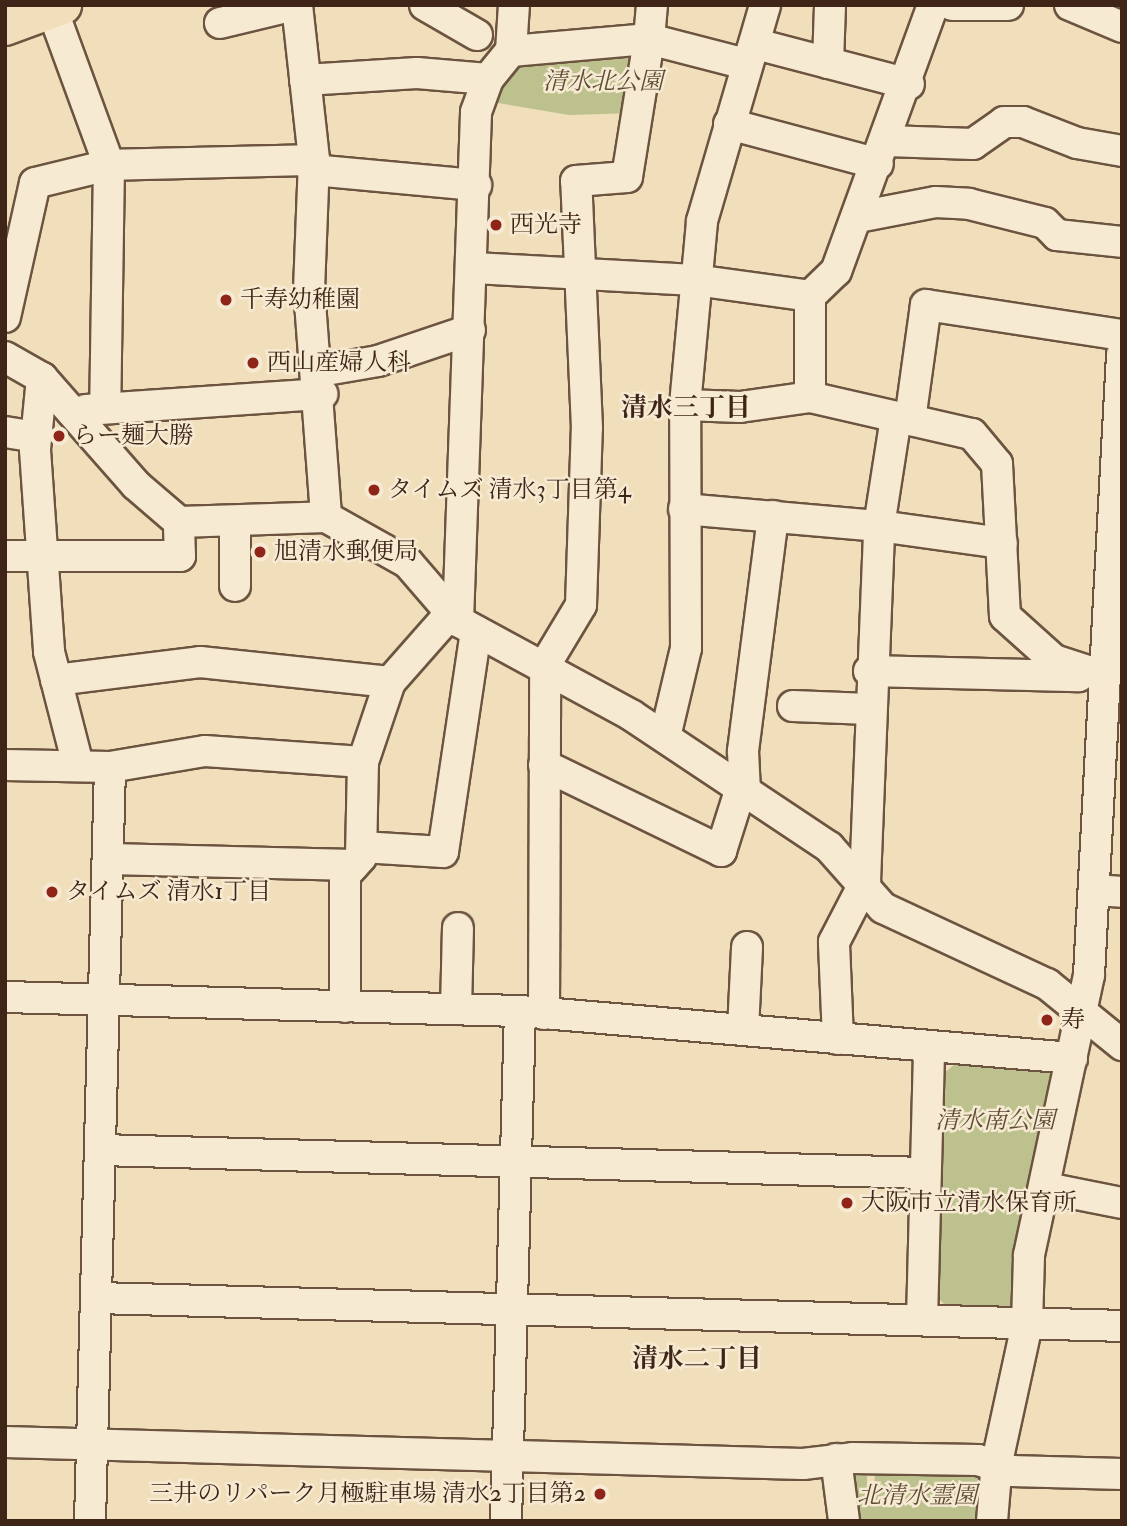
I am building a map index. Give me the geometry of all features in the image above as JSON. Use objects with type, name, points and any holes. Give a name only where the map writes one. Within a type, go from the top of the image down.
[{"type":"main road","points":[[5,26],[57,7]]},
{"type":"street","points":[[220,23],[296,5],[313,165],[309,289],[321,383],[326,517]]},
{"type":"street","points":[[425,5],[477,35]]},
{"type":"street","points":[[109,859],[358,856],[443,852],[461,622],[474,268],[476,112],[488,79],[510,51],[514,5]]},
{"type":"street","points":[[506,1521],[516,1162],[532,1013],[544,765],[545,665],[581,605],[587,428],[576,181],[627,177],[652,5]]},
{"type":"street","points":[[665,737],[686,649],[685,405],[702,221],[765,5]]},
{"type":"street","points":[[828,63],[830,5]]},
{"type":"street","points":[[810,397],[810,296],[836,271],[909,84],[933,5]]},
{"type":"street","points":[[952,5],[1009,5]]},
{"type":"street","points":[[1070,5],[1122,27]]},
{"type":"street","points":[[57,7],[109,165],[105,407]]},
{"type":"street","points":[[510,51],[649,39],[828,63],[909,84]]},
{"type":"street","points":[[305,80],[416,73],[488,79]]},
{"type":"street","points":[[729,124],[883,152],[973,144],[1004,122],[1023,122],[1077,143],[1122,151]]},
{"type":"street","points":[[5,317],[35,183],[109,165],[313,165],[476,185]]},
{"type":"street","points":[[858,217],[936,202],[969,204],[1045,223],[1058,236],[1122,242]]},
{"type":"street","points":[[474,268],[695,280],[810,296]]},
{"type":"street","points":[[838,1039],[834,942],[865,882],[869,671],[879,527],[926,305],[1122,335]]},
{"type":"street","points":[[72,412],[321,383],[470,330]]},
{"type":"street","points":[[992,1521],[997,1462],[1027,1324],[1029,1255],[1046,1188],[1080,1010],[1108,891],[1122,355]]},
{"type":"street","points":[[5,357],[43,378],[136,485],[179,522],[235,523],[326,517],[408,563],[461,622],[545,665],[665,737],[829,847],[865,882],[883,908],[1047,984],[1122,1045]]},
{"type":"street","points":[[43,378],[36,437],[43,558],[56,680],[78,765]]},
{"type":"street","points":[[685,405],[740,407],[810,397],[972,434],[997,464],[1005,616],[1054,660],[1114,677]]},
{"type":"street","points":[[5,432],[36,437]]},
{"type":"street","points":[[684,509],[879,527],[1002,543]]},
{"type":"street","points":[[544,765],[721,851],[743,789],[743,751],[773,516]]},
{"type":"street","points":[[5,556],[180,556],[179,522]]},
{"type":"street","points":[[235,523],[235,586]]},
{"type":"street","points":[[345,1007],[345,875],[358,856],[363,762],[390,682],[461,622]]},
{"type":"street","points":[[56,680],[200,662],[390,682]]},
{"type":"street","points":[[869,671],[1114,677]]},
{"type":"street","points":[[793,706],[869,709]]},
{"type":"street","points":[[5,765],[110,767],[205,751],[363,762]]},
{"type":"street","points":[[90,1521],[102,1150],[110,767]]},
{"type":"street","points":[[456,1009],[458,928]]},
{"type":"street","points":[[743,1030],[747,947]]},
{"type":"street","points":[[5,997],[532,1013],[1072,1058]]},
{"type":"street","points":[[922,1320],[923,1173],[929,1046]]},
{"type":"street","points":[[102,1150],[923,1173]]},
{"type":"street","points":[[1046,1188],[1122,1203]]},
{"type":"street","points":[[97,1298],[1122,1326]]},
{"type":"street","points":[[5,1442],[803,1464],[836,1459],[997,1462],[1011,1471],[1122,1474]]},
{"type":"street","points":[[836,1459],[844,1521]]},
{"type":"green space","name":"清水北公園","points":[[636,47],[632,113],[569,115],[486,101],[516,56]]},
{"type":"green space","name":"清水南公園","points":[[955,1064],[1048,1071],[1056,1083],[1018,1302],[1011,1311],[950,1310],[937,1297],[944,1073]]},
{"type":"green space","name":"北清水霊園","points":[[875,1469],[980,1472],[986,1484],[980,1521],[853,1521],[848,1471],[867,1471],[867,1501],[874,1502]]},
{"type":"place","name":"西光寺","points":[[496,225]]},
{"type":"place","name":"千寿幼稚園","points":[[226,300]]},
{"type":"place","name":"西山産婦人科","points":[[253,363]]},
{"type":"place","name":"らー麺大勝","points":[[59,436]]},
{"type":"place","name":"タイムズ 清水3丁目第4","points":[[374,490]]},
{"type":"place","name":"旭清水郵便局","points":[[260,552]]},
{"type":"place","name":"タイムズ 清水1丁目","points":[[52,892]]},
{"type":"place","name":"寿","points":[[1047,1020]]},
{"type":"place","name":"大阪市立清水保育所","points":[[847,1203]]},
{"type":"place","name":"三井のリパーク月極駐車場 清水2丁目第2","points":[[600,1494]]},
{"type":"district","name":"清水三丁目","points":[[686,409]]},
{"type":"district","name":"清水二丁目","points":[[697,1360]]}]
